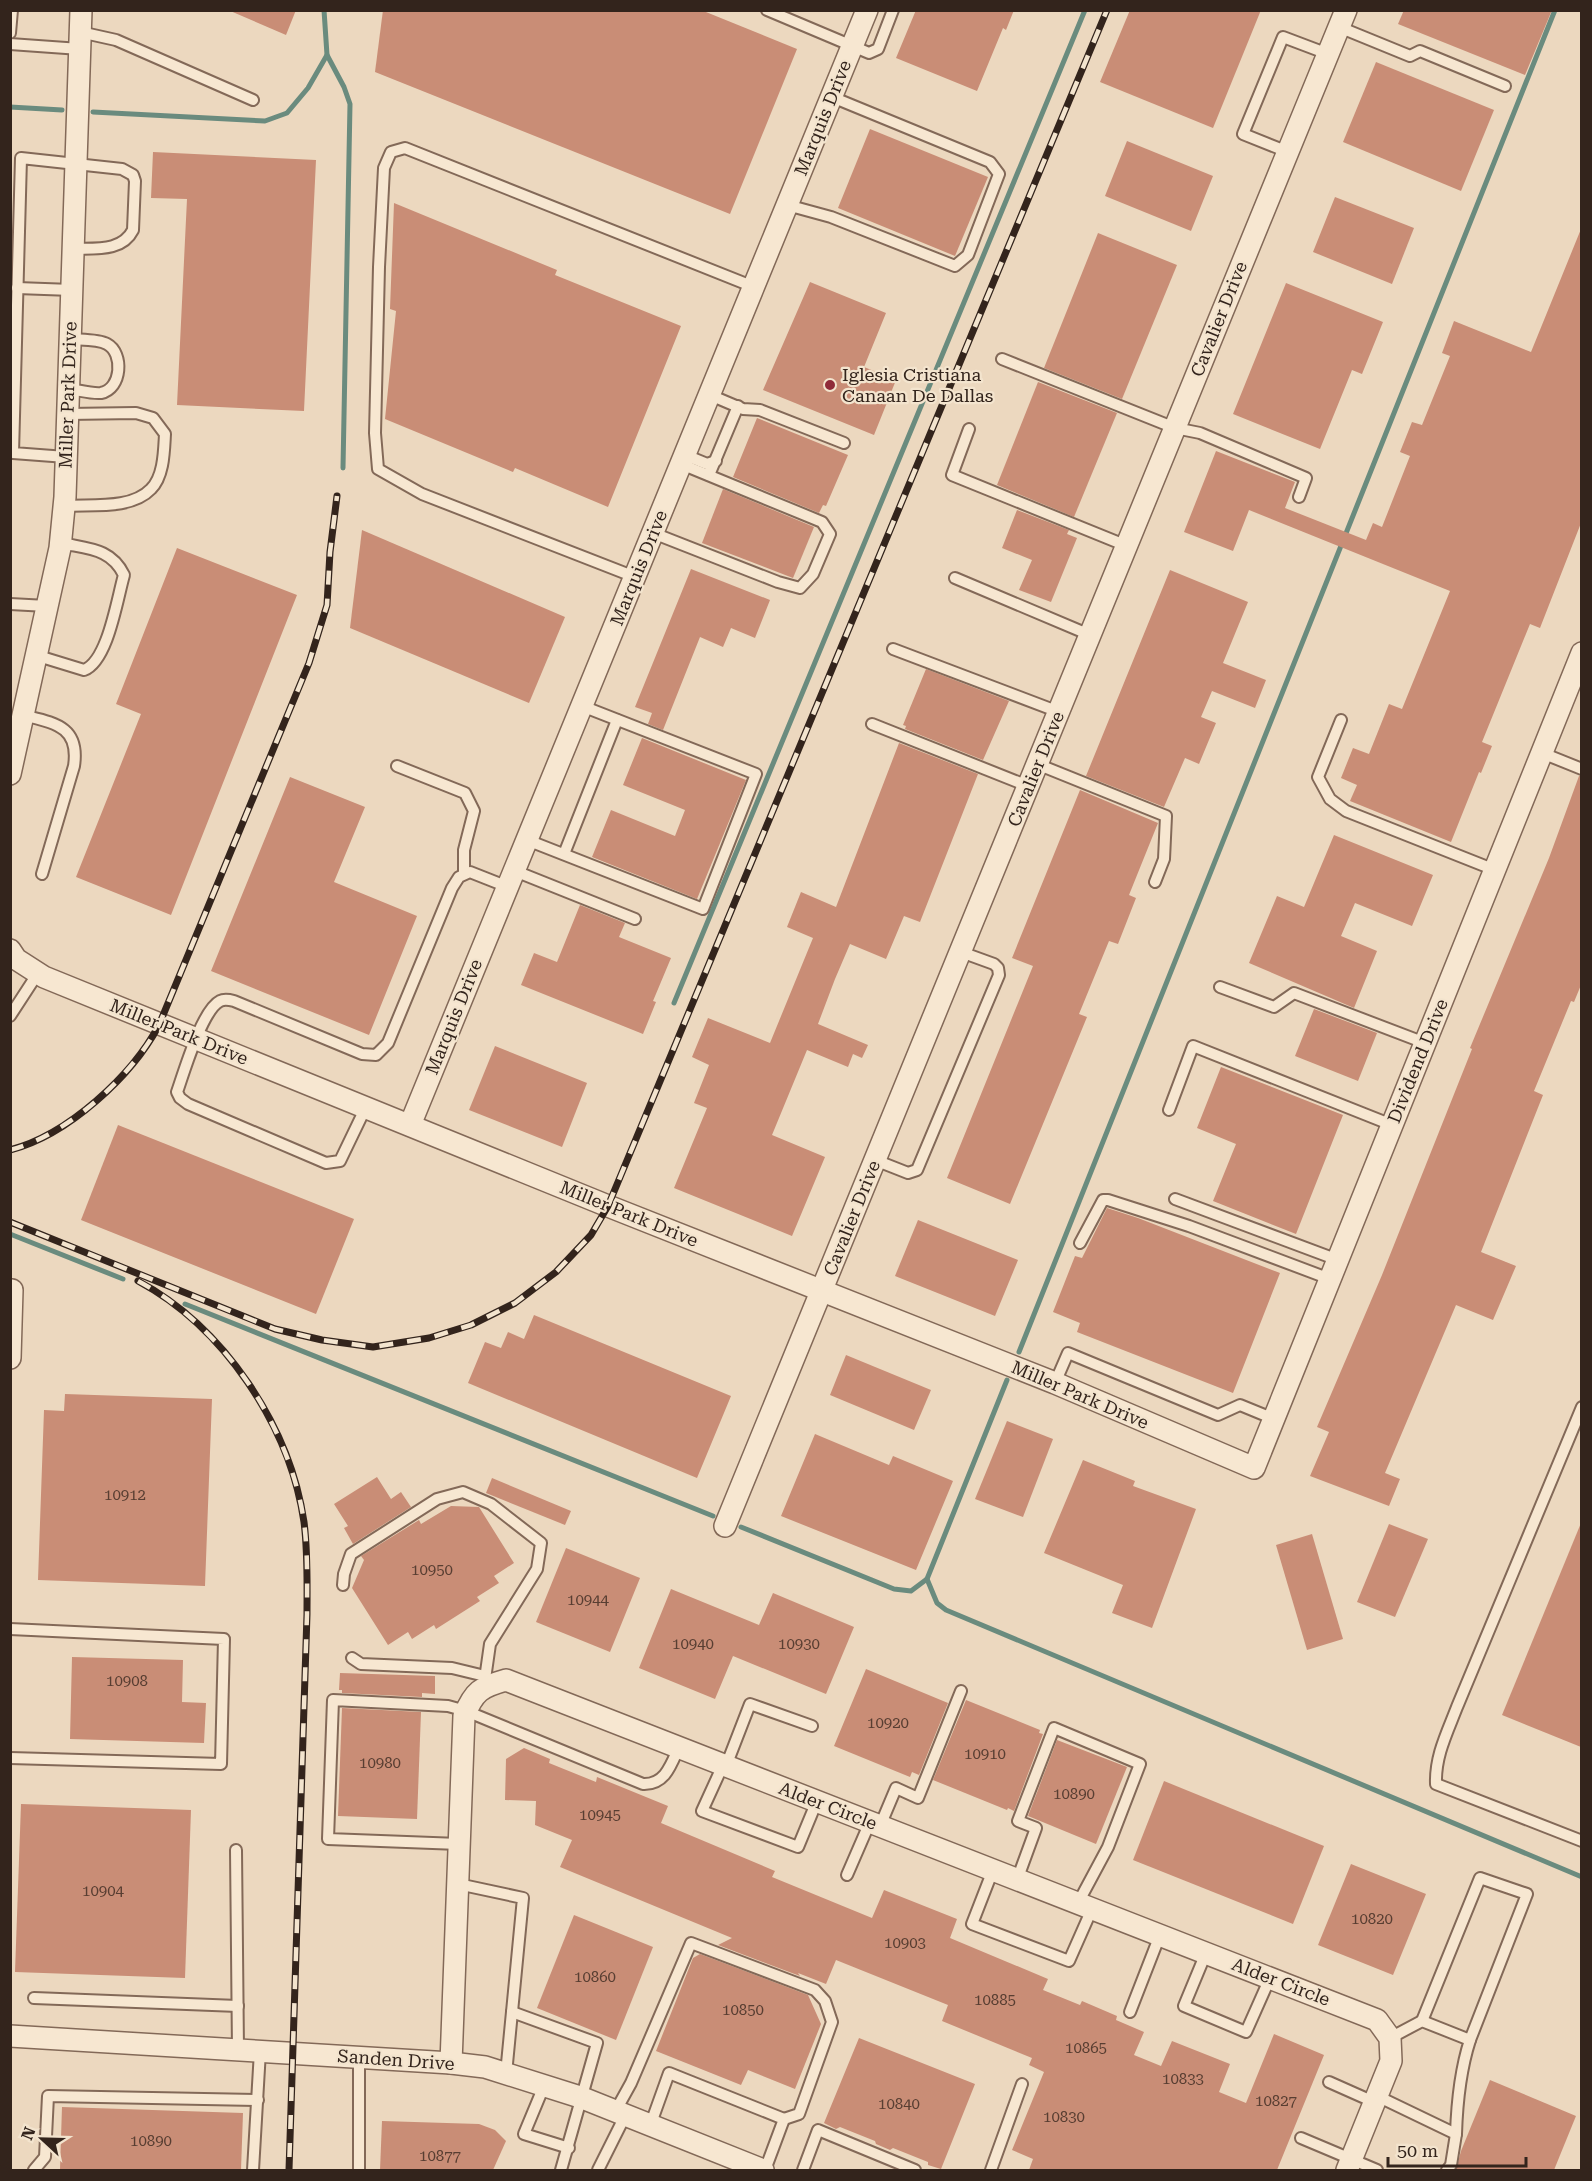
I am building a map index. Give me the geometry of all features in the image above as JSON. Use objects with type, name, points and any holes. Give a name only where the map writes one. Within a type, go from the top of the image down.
[{"type":"street","name":"Miller Park Drive","points":[[10,774],[61,543],[69,389],[81,10]]},
{"type":"street","name":"Marquis Drive","points":[[410,1125],[867,10]]},
{"type":"street","name":"Cavalier Drive","points":[[725,1527],[1342,19]]},
{"type":"street","name":"Dividend Drive","points":[[1254,1468],[1581,653]]},
{"type":"street","name":"Miller Park Drive","points":[[10,950],[16,959],[38,973],[195,1039],[1055,1383],[1254,1468]]},
{"type":"street","points":[[10,1358],[12,1290]]},
{"type":"street","name":"Alder Circle","points":[[484,1681],[506,1680],[1377,2020],[1390,2038]]},
{"type":"street","points":[[451,2063],[464,1716],[471,1699],[484,1681]]},
{"type":"street","name":"Sanden Drive","points":[[10,2036],[485,2067],[580,2097],[764,2170]]},
{"type":"street","points":[[1349,2166],[1391,2061],[1390,2038]]},
{"type":"lane","points":[[10,33],[12,10]]},
{"type":"lane","points":[[767,10],[869,53],[878,49],[893,10]]},
{"type":"lane","points":[[1342,19],[1410,56],[1420,51],[1505,86]]},
{"type":"lane","points":[[1288,152],[1243,134],[1283,37],[1328,54]]},
{"type":"lane","points":[[10,44],[116,40],[254,100]]},
{"type":"lane","points":[[788,205],[831,217],[955,266],[968,255],[999,174],[990,162],[832,97]]},
{"type":"lane","points":[[635,577],[422,494],[378,469],[375,433],[384,168],[391,152],[405,148],[754,287]]},
{"type":"lane","points":[[66,457],[12,456],[17,288],[16,157],[122,169],[133,175],[135,181],[134,230],[130,237],[119,246],[73,249]]},
{"type":"lane","points":[[17,288],[72,290]]},
{"type":"lane","points":[[69,389],[102,393],[111,387],[118,373],[118,359],[110,345],[104,342],[70,339]]},
{"type":"lane","points":[[1002,359],[1175,428],[1200,433],[1306,478],[1299,497]]},
{"type":"lane","points":[[710,394],[743,409],[760,410],[844,443]]},
{"type":"lane","points":[[710,475],[738,406]]},
{"type":"lane","points":[[64,506],[117,504],[138,498],[152,488],[159,475],[165,434],[153,418],[136,413],[68,414]]},
{"type":"lane","points":[[969,429],[952,475],[1126,546]]},
{"type":"lane","points":[[683,459],[707,464],[716,461]]},
{"type":"lane","points":[[653,533],[778,582],[800,588],[813,574],[830,534],[822,522],[710,475],[683,459]]},
{"type":"lane","points":[[35,655],[84,670],[97,661],[105,646],[124,574],[120,566],[109,555],[61,543]]},
{"type":"lane","points":[[955,578],[1090,635]]},
{"type":"lane","points":[[10,604],[47,606]]},
{"type":"lane","points":[[893,649],[1059,712]]},
{"type":"lane","points":[[527,840],[703,909],[756,774],[582,706]]},
{"type":"lane","points":[[23,715],[57,723],[69,736],[76,749],[74,766],[42,874]]},
{"type":"lane","points":[[564,854],[617,720]]},
{"type":"lane","points":[[1341,720],[1318,777],[1330,799],[1346,811],[1495,870]]},
{"type":"lane","points":[[872,724],[1029,786]]},
{"type":"lane","points":[[1542,753],[1581,769]]},
{"type":"lane","points":[[1037,764],[1166,816],[1164,858],[1155,882]]},
{"type":"lane","points":[[397,766],[465,793],[474,811],[464,850],[464,874]]},
{"type":"lane","points":[[366,1107],[340,1161],[326,1163],[188,1104],[180,1098],[177,1092],[195,1039],[210,1012],[219,1002],[226,1000],[234,1001],[362,1054],[376,1055],[388,1042],[452,888],[459,877],[464,874],[470,872],[511,879],[635,919]]},
{"type":"lane","points":[[875,1160],[908,1173],[917,1170],[999,975],[998,968],[994,964],[961,952]]},
{"type":"lane","points":[[10,1016],[38,973]]},
{"type":"lane","points":[[1220,987],[1274,1007],[1294,993],[1425,1043]]},
{"type":"lane","points":[[1169,1110],[1193,1046],[1392,1125]]},
{"type":"lane","points":[[1175,1199],[1338,1260]]},
{"type":"lane","points":[[1080,1243],[1102,1200],[1108,1200],[1189,1226],[1330,1279]]},
{"type":"lane","points":[[1055,1383],[1068,1353],[1218,1415],[1240,1405],[1274,1419]]},
{"type":"lane","points":[[1581,1407],[1457,1707],[1438,1756],[1435,1774],[1436,1784],[1581,1841]]},
{"type":"lane","points":[[343,1585],[351,1554],[437,1499],[462,1492],[490,1504],[541,1543],[537,1569],[490,1644],[484,1681],[452,1668],[361,1664],[352,1658]]},
{"type":"lane","points":[[10,1629],[224,1639],[220,1764],[10,1758]]},
{"type":"lane","points":[[847,1875],[896,1788],[918,1798],[961,1690]]},
{"type":"lane","points":[[459,1845],[328,1839],[333,1700],[448,1706],[466,1711],[643,1784],[652,1784],[660,1780],[668,1771],[679,1748]]},
{"type":"lane","points":[[812,1726],[750,1704],[725,1766],[702,1811],[798,1847],[817,1801]]},
{"type":"lane","points":[[993,1870],[972,1924],[1069,1961],[1085,1906],[1140,1764],[1054,1728],[1018,1821],[1036,1828],[1017,1880]]},
{"type":"lane","points":[[236,1850],[238,2050]]},
{"type":"lane","points":[[1390,2038],[1422,2021],[1480,1878],[1527,1894],[1470,2040],[1459,2092],[1451,2165],[1447,2170]]},
{"type":"lane","points":[[458,1884],[523,1898],[506,2074]]},
{"type":"lane","points":[[1130,2012],[1160,1935]]},
{"type":"lane","points":[[602,2169],[631,2083],[691,1943],[816,1990],[825,2001],[832,2022],[799,2114],[784,2119],[669,2073],[650,2126]]},
{"type":"lane","points":[[1206,1953],[1184,2006],[1246,2032],[1270,1978]]},
{"type":"lane","points":[[34,1998],[238,2006]]},
{"type":"lane","points":[[512,2012],[597,2043],[561,2170]]},
{"type":"lane","points":[[1422,2021],[1470,2040]]},
{"type":"lane","points":[[253,2170],[260,2051]]},
{"type":"lane","points":[[359,2057],[359,2170]]},
{"type":"lane","points":[[1329,2082],[1376,2099],[1456,2134]]},
{"type":"lane","points":[[991,2170],[1022,2084]]},
{"type":"lane","points":[[544,2086],[524,2134],[569,2148]]},
{"type":"lane","points":[[34,2170],[45,2157],[48,2096],[258,2100]]},
{"type":"lane","points":[[764,2170],[784,2119]]},
{"type":"lane","points":[[803,2170],[819,2130],[915,2170]]},
{"type":"lane","points":[[1301,2138],[1349,2166],[1377,2170]]},
{"type":"building","points":[[228,10],[296,10],[286,35]]},
{"type":"building","points":[[383,10],[701,10],[797,49],[730,214],[375,72]]},
{"type":"building","points":[[916,10],[1014,10],[1006,30],[1003,28],[977,91],[896,58]]},
{"type":"building","points":[[1130,10],[1261,10],[1213,128],[1100,82]]},
{"type":"building","points":[[1404,10],[1552,10],[1525,75],[1398,24]]},
{"type":"building","points":[[1376,62],[1494,110],[1461,191],[1343,142]]},
{"type":"building","points":[[870,129],[988,177],[955,256],[838,208]]},
{"type":"building","points":[[1127,141],[1213,176],[1191,231],[1105,196]]},
{"type":"building","points":[[153,152],[316,160],[304,411],[177,405],[187,199],[151,198]]},
{"type":"building","points":[[1335,197],[1414,228],[1392,284],[1313,252]]},
{"type":"building","points":[[394,203],[557,270],[555,275],[681,326],[608,507],[515,468],[513,472],[385,419],[396,311],[390,309]]},
{"type":"building","points":[[1581,229],[1581,523],[1540,628],[1530,624],[1482,742],[1492,746],[1451,842],[1350,801],[1357,785],[1341,778],[1353,748],[1369,754],[1389,704],[1402,709],[1450,591],[1249,510],[1233,551],[1184,532],[1216,451],[1295,482],[1285,508],[1366,540],[1373,523],[1382,527],[1410,456],[1400,452],[1412,422],[1422,425],[1450,356],[1442,353],[1454,321],[1531,352]]},
{"type":"building","points":[[1098,233],[1177,265],[1122,399],[1044,368]]},
{"type":"building","points":[[810,282],[886,313],[864,367],[896,380],[874,435],[763,390]]},
{"type":"building","points":[[1286,283],[1383,322],[1362,374],[1352,370],[1320,449],[1233,414]]},
{"type":"building","points":[[1038,382],[1117,413],[1074,517],[997,485]]},
{"type":"building","points":[[757,418],[848,455],[826,506],[823,505],[819,513],[733,477]]},
{"type":"building","points":[[723,489],[814,527],[793,578],[702,543]]},
{"type":"building","points":[[1017,510],[1069,530],[1067,534],[1077,538],[1051,602],[1019,590],[1032,560],[1002,548]]},
{"type":"building","points":[[362,530],[565,617],[529,703],[350,628]]},
{"type":"building","points":[[177,548],[297,595],[171,915],[76,877],[141,714],[116,704]]},
{"type":"building","points":[[691,569],[770,600],[755,638],[731,628],[723,647],[700,637],[663,730],[648,724],[652,713],[635,707]]},
{"type":"building","points":[[1170,570],[1248,602],[1223,663],[1266,680],[1255,708],[1212,691],[1201,717],[1216,723],[1199,764],[1185,758],[1164,807],[1086,776]]},
{"type":"building","points":[[926,669],[1009,701],[983,760],[905,729],[906,726],[903,725]]},
{"type":"building","points":[[642,738],[746,780],[697,899],[592,857],[611,810],[675,836],[685,810],[623,785]]},
{"type":"building","points":[[899,743],[978,774],[920,922],[904,916],[886,959],[850,944],[835,979],[818,1024],[868,1045],[862,1058],[853,1054],[848,1067],[807,1050],[772,1135],[825,1157],[792,1236],[674,1188],[707,1108],[694,1103],[709,1065],[692,1057],[708,1018],[770,1043],[813,938],[787,927],[801,892],[836,907]]},
{"type":"building","points":[[1579,776],[1581,776],[1581,985],[1574,1002],[1571,1001],[1534,1091],[1543,1095],[1481,1252],[1516,1266],[1493,1320],[1456,1305],[1385,1473],[1400,1479],[1389,1506],[1310,1476],[1329,1432],[1317,1427],[1382,1275],[1472,1049],[1470,1048],[1549,858]]},
{"type":"building","points":[[290,777],[365,807],[334,882],[417,916],[369,1035],[211,971]]},
{"type":"building","points":[[1080,790],[1158,823],[1129,895],[1136,898],[1118,944],[1109,941],[1079,1014],[1087,1017],[1010,1204],[947,1178],[1033,966],[1012,958]]},
{"type":"building","points":[[1334,835],[1433,875],[1412,926],[1355,903],[1341,936],[1377,951],[1354,1008],[1249,963],[1277,896],[1304,907]]},
{"type":"building","points":[[580,905],[625,923],[619,937],[671,958],[653,1001],[656,1002],[643,1034],[521,985],[534,953],[557,962]]},
{"type":"building","points":[[1314,1009],[1377,1033],[1358,1081],[1295,1056]]},
{"type":"building","points":[[495,1046],[587,1083],[562,1147],[469,1110]]},
{"type":"building","points":[[1221,1067],[1343,1115],[1296,1234],[1213,1201],[1236,1144],[1197,1128]]},
{"type":"building","points":[[118,1125],[354,1219],[316,1314],[81,1220]]},
{"type":"building","points":[[1107,1208],[1280,1273],[1233,1393],[1077,1332],[1080,1323],[1053,1312],[1075,1256],[1082,1258]]},
{"type":"building","points":[[918,1220],[1018,1260],[995,1316],[895,1276]]},
{"type":"building","points":[[534,1315],[731,1396],[697,1478],[468,1383],[485,1342],[501,1348],[508,1332],[524,1339]]},
{"type":"building","points":[[846,1355],[931,1390],[914,1430],[830,1395]]},
{"type":"building","points":[[65,1394],[212,1399],[205,1586],[38,1580],[44,1410],[64,1411]]},
{"type":"building","points":[[1007,1421],[1053,1439],[1023,1517],[975,1499]]},
{"type":"building","points":[[815,1434],[889,1465],[893,1456],[953,1481],[916,1570],[781,1516]]},
{"type":"building","points":[[1083,1460],[1135,1481],[1133,1486],[1196,1509],[1152,1628],[1112,1613],[1123,1585],[1044,1553]]},
{"type":"building","points":[[377,1477],[391,1499],[401,1492],[411,1507],[353,1544],[344,1528],[348,1526],[334,1504]]},
{"type":"building","points":[[492,1478],[571,1511],[565,1525],[486,1493]]},
{"type":"building","points":[[451,1506],[479,1507],[514,1563],[494,1576],[499,1583],[477,1597],[480,1601],[436,1629],[434,1625],[412,1639],[408,1632],[388,1645],[352,1588],[364,1560],[361,1556],[419,1520],[421,1524]]},
{"type":"building","points":[[1581,1523],[1581,1747],[1502,1715]]},
{"type":"building","points":[[1389,1524],[1428,1539],[1395,1617],[1357,1602]]},
{"type":"building","points":[[1312,1534],[1343,1639],[1307,1650],[1276,1545]]},
{"type":"building","points":[[566,1548],[640,1578],[610,1652],[536,1622]]},
{"type":"building","points":[[671,1589],[759,1625],[773,1593],[854,1627],[826,1694],[733,1656],[715,1699],[639,1668]]},
{"type":"building","points":[[72,1657],[183,1660],[182,1702],[206,1703],[204,1743],[70,1739]]},
{"type":"building","points":[[866,1669],[948,1703],[919,1775],[912,1772],[910,1777],[834,1746]]},
{"type":"building","points":[[340,1673],[435,1676],[435,1694],[422,1693],[422,1697],[342,1693],[342,1690],[339,1690]]},
{"type":"building","points":[[966,1700],[1040,1730],[1039,1733],[1043,1734],[1014,1811],[933,1780]]},
{"type":"building","points":[[342,1708],[421,1712],[417,1819],[338,1816]]},
{"type":"building","points":[[1057,1740],[1127,1767],[1096,1844],[1028,1816]]},
{"type":"building","points":[[524,1748],[550,1759],[549,1763],[596,1782],[597,1777],[668,1806],[661,1823],[775,1871],[772,1877],[872,1918],[884,1890],[957,1919],[950,1938],[1048,1979],[1043,1990],[1080,2005],[1082,2001],[1117,2016],[1116,2020],[1144,2032],[1134,2055],[1161,2066],[1172,2041],[1230,2064],[1219,2092],[1246,2103],[1274,2034],[1324,2055],[1277,2170],[1029,2170],[1033,2159],[1012,2150],[1044,2072],[1029,2065],[1032,2058],[942,2021],[948,2005],[836,1960],[826,1984],[798,1973],[800,1976],[718,1945],[732,1938],[560,1867],[572,1840],[535,1825],[536,1801],[505,1800],[506,1759]]},
{"type":"building","points":[[1164,1781],[1324,1846],[1293,1924],[1133,1860]]},
{"type":"building","points":[[21,1804],[191,1810],[185,1978],[15,1972]]},
{"type":"building","points":[[1351,1864],[1426,1894],[1393,1975],[1318,1945]]},
{"type":"building","points":[[574,1915],[653,1947],[616,2040],[537,2008]]},
{"type":"building","points":[[700,1954],[808,1995],[821,2024],[795,2089],[748,2070],[741,2085],[656,2051],[693,1958]]},
{"type":"building","points":[[859,2038],[975,2084],[941,2169],[893,2148],[890,2150],[876,2144],[875,2141],[840,2127],[836,2129],[824,2123]]},
{"type":"building","points":[[1490,2080],[1576,2116],[1554,2170],[1456,2170],[1461,2151]]},
{"type":"building","points":[[62,2107],[243,2113],[241,2170],[60,2169]]},
{"type":"building","points":[[382,2121],[479,2124],[495,2130],[506,2141],[493,2170],[380,2170]]},
{"type":"waterway","points":[[93,112],[265,121],[287,113],[308,88],[327,55],[324,10]]},
{"type":"waterway","points":[[674,1003],[1085,10]]},
{"type":"waterway","points":[[1019,1352],[1555,10]]},
{"type":"waterway","points":[[327,55],[350,104],[343,468]]},
{"type":"waterway","points":[[10,107],[62,110]]},
{"type":"waterway","points":[[10,1234],[123,1279]]},
{"type":"waterway","points":[[185,1304],[713,1516]]},
{"type":"waterway","points":[[741,1527],[894,1589],[911,1591],[927,1579],[1007,1380]]},
{"type":"waterway","points":[[927,1579],[937,1603],[946,1610],[1582,1877]]},
{"type":"railway","points":[[10,1222],[275,1329],[322,1340],[373,1347],[429,1338],[471,1325],[515,1303],[556,1272],[591,1235],[608,1206],[1107,10]]},
{"type":"railway","points":[[10,1150],[54,1131],[96,1101],[132,1064],[159,1025],[309,663],[327,605],[330,552],[337,496]]},
{"type":"railway","points":[[138,1281],[169,1301],[198,1325],[225,1352],[248,1383],[268,1416],[284,1450],[296,1486],[304,1522],[307,1557],[307,1614],[289,2170]]},
{"type":"place","name":"Iglesia Cristiana Canaan De Dallas","points":[[830,385]]}]
